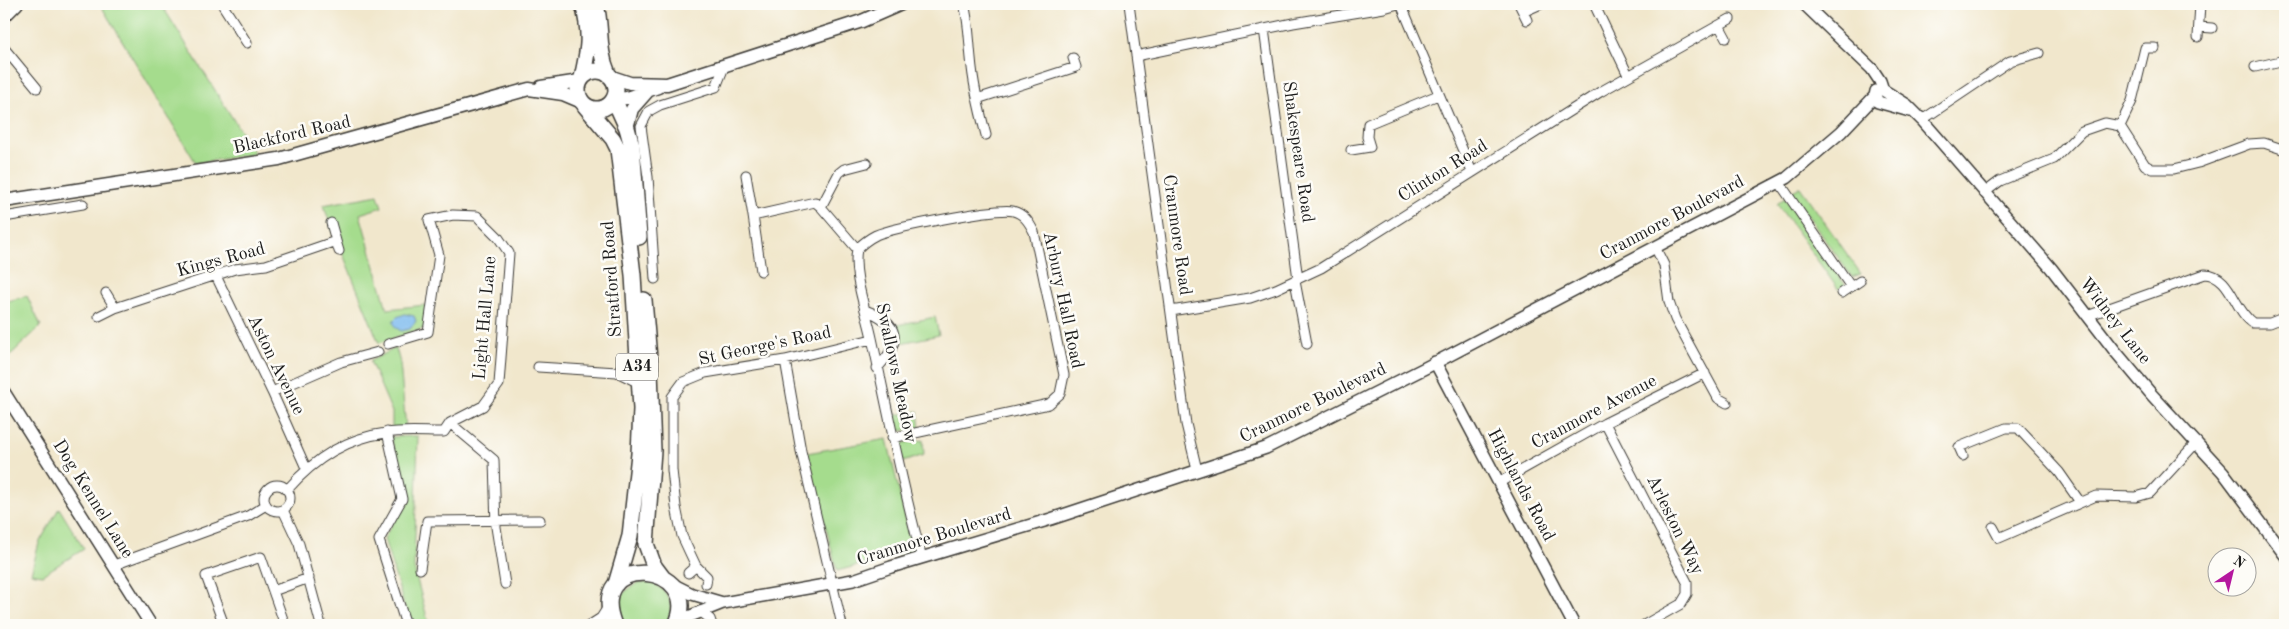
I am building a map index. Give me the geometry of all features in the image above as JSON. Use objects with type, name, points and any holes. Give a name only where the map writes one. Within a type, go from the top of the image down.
[{"type":"highway","points":[[583,4],[589,28],[589,44],[578,92],[584,104],[591,109],[605,108],[614,99]]},
{"type":"highway","name":"Stratford Road","points":[[596,4],[599,19],[600,49],[610,76],[617,88],[614,99],[628,128],[632,146],[650,370],[653,450],[646,544],[648,554],[667,581]]},
{"type":"highway","points":[[581,79],[592,72],[603,72],[610,76]]},
{"type":"highway","name":"Stratford Road","points":[[584,104],[613,139],[618,149],[633,276],[641,409],[639,454],[630,536],[616,584]]},
{"type":"highway","points":[[616,584],[634,573],[643,572],[667,581]]},
{"type":"highway","name":"A34","points":[[667,581],[680,603],[677,623]]},
{"type":"highway","name":"A34","points":[[608,607],[610,592],[616,584]]},
{"type":"highway","points":[[608,607],[614,625]]},
{"type":"main road","points":[[614,99],[627,98],[724,67],[862,21],[901,4]]},
{"type":"main road","points":[[610,76],[630,83],[666,84]]},
{"type":"main road","points":[[529,90],[581,79]]},
{"type":"main road","name":"Blackford Road","points":[[4,201],[279,159],[529,90],[563,94],[584,104]]},
{"type":"main road","points":[[628,128],[632,109],[649,90]]},
{"type":"street","points":[[4,17],[18,4]]},
{"type":"street","points":[[222,4],[247,43]]},
{"type":"street","points":[[964,4],[970,22],[971,58],[977,100],[986,135]]},
{"type":"street","name":"Cranmore Road","points":[[1129,4],[1186,424],[1197,470]]},
{"type":"street","points":[[1136,56],[1293,22],[1400,4],[1472,172]]},
{"type":"street","points":[[1523,12],[1541,4]]},
{"type":"street","points":[[1594,4],[1628,75]]},
{"type":"street","points":[[1804,4],[1872,69],[1880,81],[1881,97]]},
{"type":"street","points":[[2198,37],[2200,4]]},
{"type":"street","name":"Clinton Road","points":[[1171,311],[1250,298],[1297,280],[1345,254],[1425,200],[1628,75],[1730,19]]},
{"type":"street","points":[[1719,25],[1726,38]]},
{"type":"street","points":[[2199,27],[2212,28]]},
{"type":"street","name":"Shakespeare Road","points":[[1264,29],[1307,344]]},
{"type":"street","points":[[4,48],[37,88]]},
{"type":"street","points":[[2120,126],[2132,102],[2145,48],[2155,48]]},
{"type":"street","points":[[1917,116],[2010,61],[2039,53]]},
{"type":"street","points":[[977,100],[1076,67],[1073,58]]},
{"type":"street","points":[[2255,67],[2285,60]]},
{"type":"street","points":[[655,279],[648,177],[641,126],[649,111],[660,105],[716,87],[724,67]]},
{"type":"street","points":[[1351,150],[1370,147],[1367,137],[1368,124],[1438,94]]},
{"type":"street","name":"Widney Lane","points":[[1881,97],[1907,105],[1917,116],[2051,268],[2087,316],[2152,395],[2224,472],[2285,555]]},
{"type":"street","name":"Cranmore Boulevard","points":[[677,623],[700,611],[723,603],[832,585],[1051,519],[1244,456],[1288,438],[1779,182],[1798,170],[1881,97]]},
{"type":"street","points":[[1984,194],[2000,181],[2054,159],[2082,131],[2106,123],[2120,126],[2145,165],[2152,169],[2174,169],[2198,163],[2249,144],[2264,142],[2285,150]]},
{"type":"street","points":[[821,206],[839,173],[844,169],[867,163]]},
{"type":"street","points":[[746,175],[761,271]]},
{"type":"street","points":[[1779,182],[1851,287]]},
{"type":"street","points":[[4,217],[78,205],[71,191]]},
{"type":"street","points":[[753,216],[815,202],[821,206],[857,249]]},
{"type":"street","name":"Arbury Hall Road","points":[[857,249],[866,240],[878,234],[941,221],[1004,209],[1022,215],[1034,232],[1064,375],[1060,394],[1049,404],[892,438]]},
{"type":"street","name":"Light Hall Lane","points":[[287,490],[306,468],[342,446],[387,432],[444,432],[450,424],[484,406],[499,384],[509,253],[498,237],[477,216],[453,215],[429,220],[439,256],[428,332],[388,344]]},
{"type":"street","points":[[331,223],[339,251]]},
{"type":"street","name":"Kings Road","points":[[99,316],[115,308],[235,269],[266,265],[336,241]]},
{"type":"street","points":[[1655,247],[1664,265],[1669,302],[1675,319],[1718,398],[1726,403]]},
{"type":"street","name":"Swallows Meadow","points":[[857,249],[855,258],[877,368],[892,438],[922,558]]},
{"type":"street","points":[[2087,316],[2205,274],[2210,274],[2219,278],[2227,286],[2241,313],[2253,323],[2270,323],[2285,317]]},
{"type":"street","name":"Aston Avenue","points":[[216,276],[306,468]]},
{"type":"street","points":[[1842,293],[1860,281]]},
{"type":"street","points":[[106,293],[115,308]]},
{"type":"street","points":[[865,310],[880,316],[892,328],[895,339],[893,349],[877,368]]},
{"type":"street","name":"St George's Road","points":[[671,448],[672,397],[683,382],[705,373],[785,360],[872,338]]},
{"type":"street","points":[[272,392],[341,362],[378,352]]},
{"type":"street","points":[[617,372],[637,352]]},
{"type":"street","points":[[785,360],[801,451],[842,625]]},
{"type":"street","name":"Highlands Road","points":[[1435,362],[1574,625]]},
{"type":"street","points":[[538,367],[617,372],[638,383]]},
{"type":"street","name":"Cranmore Avenue","points":[[1500,482],[1605,423],[1705,373]]},
{"type":"street","name":"Dog Kennel Lane","points":[[4,392],[151,625]]},
{"type":"street","name":"Arleston Way","points":[[1605,423],[1687,582],[1687,594],[1681,604],[1644,625]]},
{"type":"street","points":[[450,424],[494,460],[496,520],[505,584]]},
{"type":"street","points":[[1963,456],[1959,447],[2006,428],[2018,428],[2072,489],[2080,502]]},
{"type":"street","points":[[387,432],[402,499],[379,540],[406,625]]},
{"type":"street","points":[[1994,527],[1998,538],[2096,496],[2136,496],[2150,493],[2197,442]]},
{"type":"street","points":[[653,450],[671,448],[676,507],[682,536],[696,566],[707,577],[706,584]]},
{"type":"street","points":[[278,485],[287,490],[290,500],[283,510],[272,510],[266,505],[264,497],[270,486],[278,485]]},
{"type":"street","points":[[114,565],[248,516],[266,505]]},
{"type":"street","points":[[283,510],[299,544],[321,625]]},
{"type":"street","points":[[420,569],[427,521],[540,520]]},
{"type":"street","points":[[224,625],[206,576],[261,557],[285,625]]},
{"type":"street","points":[[688,573],[696,566]]},
{"type":"street","points":[[273,592],[309,578]]},
{"type":"street","name":"Cranmore Boulevard","points":[[667,581],[692,594],[723,603]]},
{"type":"street","points":[[590,625],[601,618],[608,607]]},
{"type":"street","points":[[700,611],[710,619],[712,625]]},
{"type":"green space","points":[[100,4],[161,4],[255,154],[196,163]]},
{"type":"green space","points":[[1800,187],[1861,274],[1852,277],[1791,192]]},
{"type":"green space","points":[[378,195],[382,207],[360,214],[387,309],[426,305],[425,328],[379,343],[323,205]]},
{"type":"green space","points":[[1785,198],[1846,286],[1838,289],[1777,204]]},
{"type":"green space","points":[[27,296],[41,326],[4,361],[4,302]]},
{"type":"green space","points":[[935,317],[939,335],[901,343],[897,325]]},
{"type":"green space","points":[[396,348],[400,363],[406,429],[392,429],[392,412],[370,361]]},
{"type":"green space","points":[[918,411],[920,428],[900,431],[897,429],[892,416]]},
{"type":"green space","points":[[418,436],[414,568],[429,625],[410,625],[384,539],[405,499],[391,437]]},
{"type":"green space","points":[[887,439],[913,551],[837,571],[807,453]]},
{"type":"green space","points":[[923,440],[924,455],[903,462],[900,447],[902,443]]},
{"type":"green space","points":[[59,508],[84,549],[42,575],[31,573],[39,543]]},
{"type":"green space","points":[[649,582],[662,589],[669,599],[669,619],[665,625],[625,625],[618,611],[623,593],[637,583]]},
{"type":"water","points":[[405,314],[414,316],[416,321],[410,329],[401,331],[395,327],[393,321]]}]
